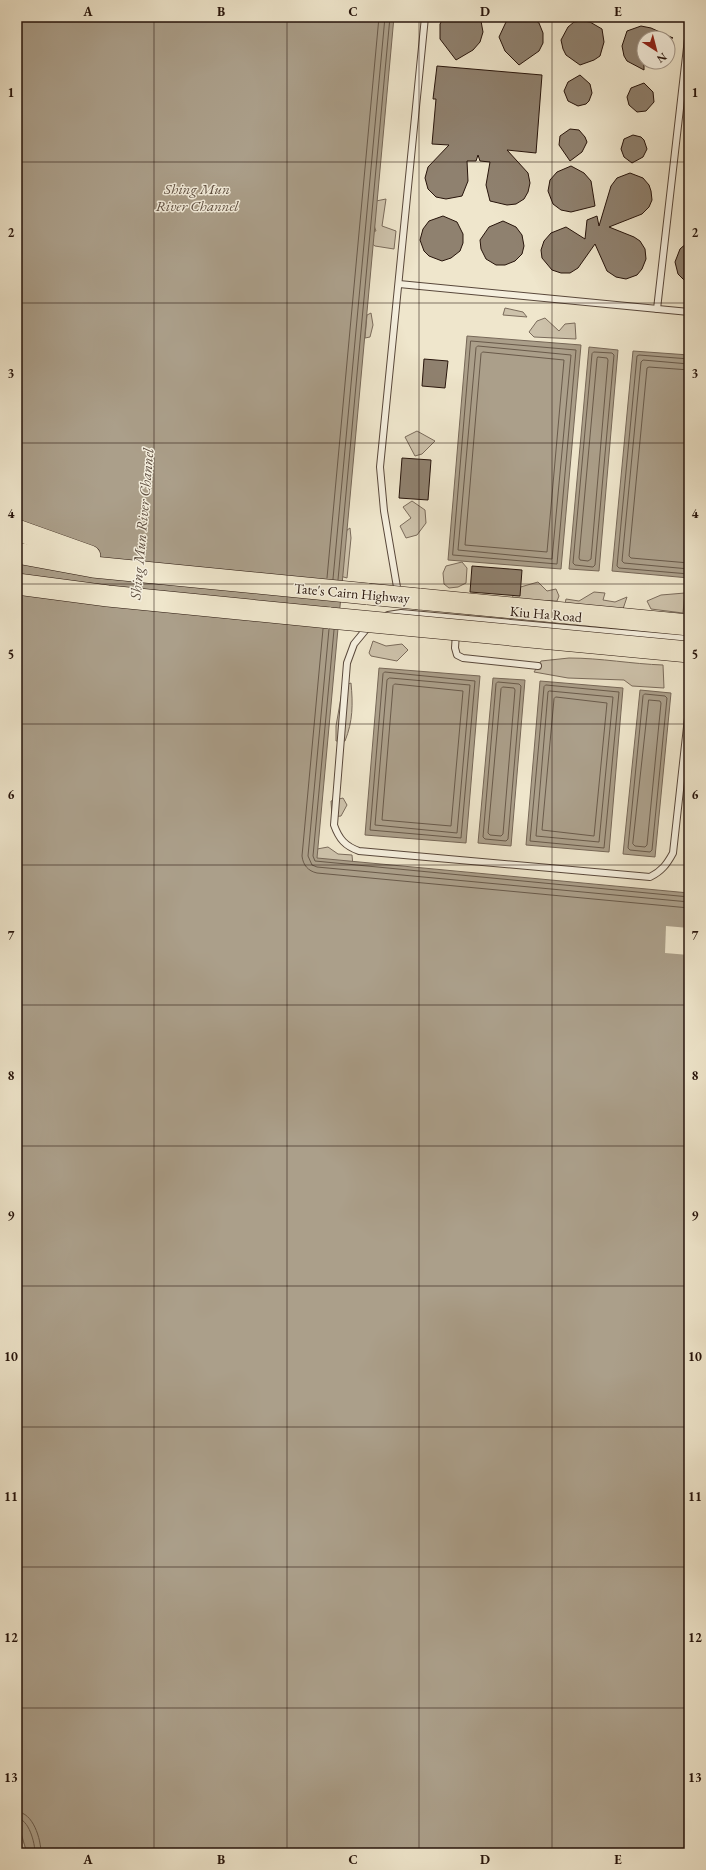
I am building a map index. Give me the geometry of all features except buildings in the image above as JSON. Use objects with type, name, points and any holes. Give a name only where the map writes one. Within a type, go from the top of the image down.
[{"type":"highway","points":[[17,530],[128,570]]},
{"type":"highway","name":"Tate's Cairn Highway","points":[[17,553],[93,567],[689,625]]},
{"type":"highway","name":"Tate's Cairn Highway","points":[[17,584],[96,595],[689,652]]},
{"type":"highway","points":[[17,596],[96,595]]},
{"type":"lane","points":[[425,17],[380,467],[384,511],[401,612],[389,615],[365,629],[354,644],[347,663],[334,825],[338,836],[347,846],[359,851],[650,877],[659,872],[668,863],[673,852],[689,709]]},
{"type":"lane","points":[[657,309],[689,30]]},
{"type":"lane","points":[[398,284],[689,312]]},
{"type":"lane","name":"Kiu Ha Road","points":[[401,612],[689,639]]},
{"type":"lane","points":[[457,618],[455,648],[457,655],[463,658],[538,666]]},
{"type":"shaded area","points":[[386,199],[382,226],[396,231],[394,249],[375,246],[366,239],[367,232],[376,231],[369,212],[371,202]]},
{"type":"shaded area","points":[[505,308],[523,312],[527,317],[503,315]]},
{"type":"shaded area","points":[[371,313],[373,325],[370,337],[365,338],[367,315]]},
{"type":"shaded area","points":[[545,318],[559,331],[565,324],[575,323],[576,339],[534,337],[529,332],[537,321]]},
{"type":"shaded area","points":[[417,431],[435,441],[422,454],[415,456],[405,437]]},
{"type":"shaded area","points":[[412,501],[425,510],[426,523],[417,535],[406,538],[400,526],[411,518],[403,507]]},
{"type":"shaded area","points":[[350,528],[351,538],[347,578],[333,574],[347,530]]},
{"type":"shaded area","points":[[462,562],[467,568],[466,583],[458,587],[449,588],[444,584],[443,573],[446,566]]},
{"type":"shaded area","points":[[538,582],[547,591],[556,589],[559,596],[557,601],[515,600],[512,598],[517,588]]},
{"type":"shaded area","points":[[594,592],[605,593],[603,600],[615,602],[627,597],[623,609],[565,604],[566,599],[579,601]]},
{"type":"shaded area","points":[[685,593],[683,613],[651,609],[647,601],[661,595]]},
{"type":"shaded area","points":[[373,641],[386,646],[402,644],[408,650],[397,661],[371,656],[369,653]]},
{"type":"shaded area","points":[[569,658],[663,665],[664,688],[632,686],[624,680],[568,678],[534,672],[541,661]]},
{"type":"shaded area","points":[[351,683],[352,705],[350,726],[345,741],[336,741],[336,726],[343,686]]},
{"type":"shaded area","points":[[343,798],[347,805],[341,816],[332,817],[331,801]]},
{"type":"shaded area","points":[[328,847],[338,854],[352,855],[353,866],[307,862],[317,849]]},
{"type":"shaded area","points":[[17,1820],[27,1853],[17,1853]]},
{"type":"water","name":"Shing Mun River Channel","points":[[17,17],[394,17],[317,858],[689,893],[689,1853],[27,1853],[17,1820]]},
{"type":"water","points":[[467,336],[581,345],[561,569],[448,560]]},
{"type":"water","points":[[589,347],[618,350],[599,571],[569,569]]},
{"type":"water","points":[[633,351],[689,355],[689,578],[612,571]]},
{"type":"water","points":[[379,668],[480,676],[466,843],[365,835]]},
{"type":"water","points":[[493,678],[525,680],[511,846],[478,843]]},
{"type":"water","points":[[540,681],[623,688],[609,852],[526,845]]},
{"type":"water","points":[[640,690],[671,693],[655,857],[623,854]]},
{"type":"pier","points":[[666,926],[689,928],[689,955],[665,953]]}]
